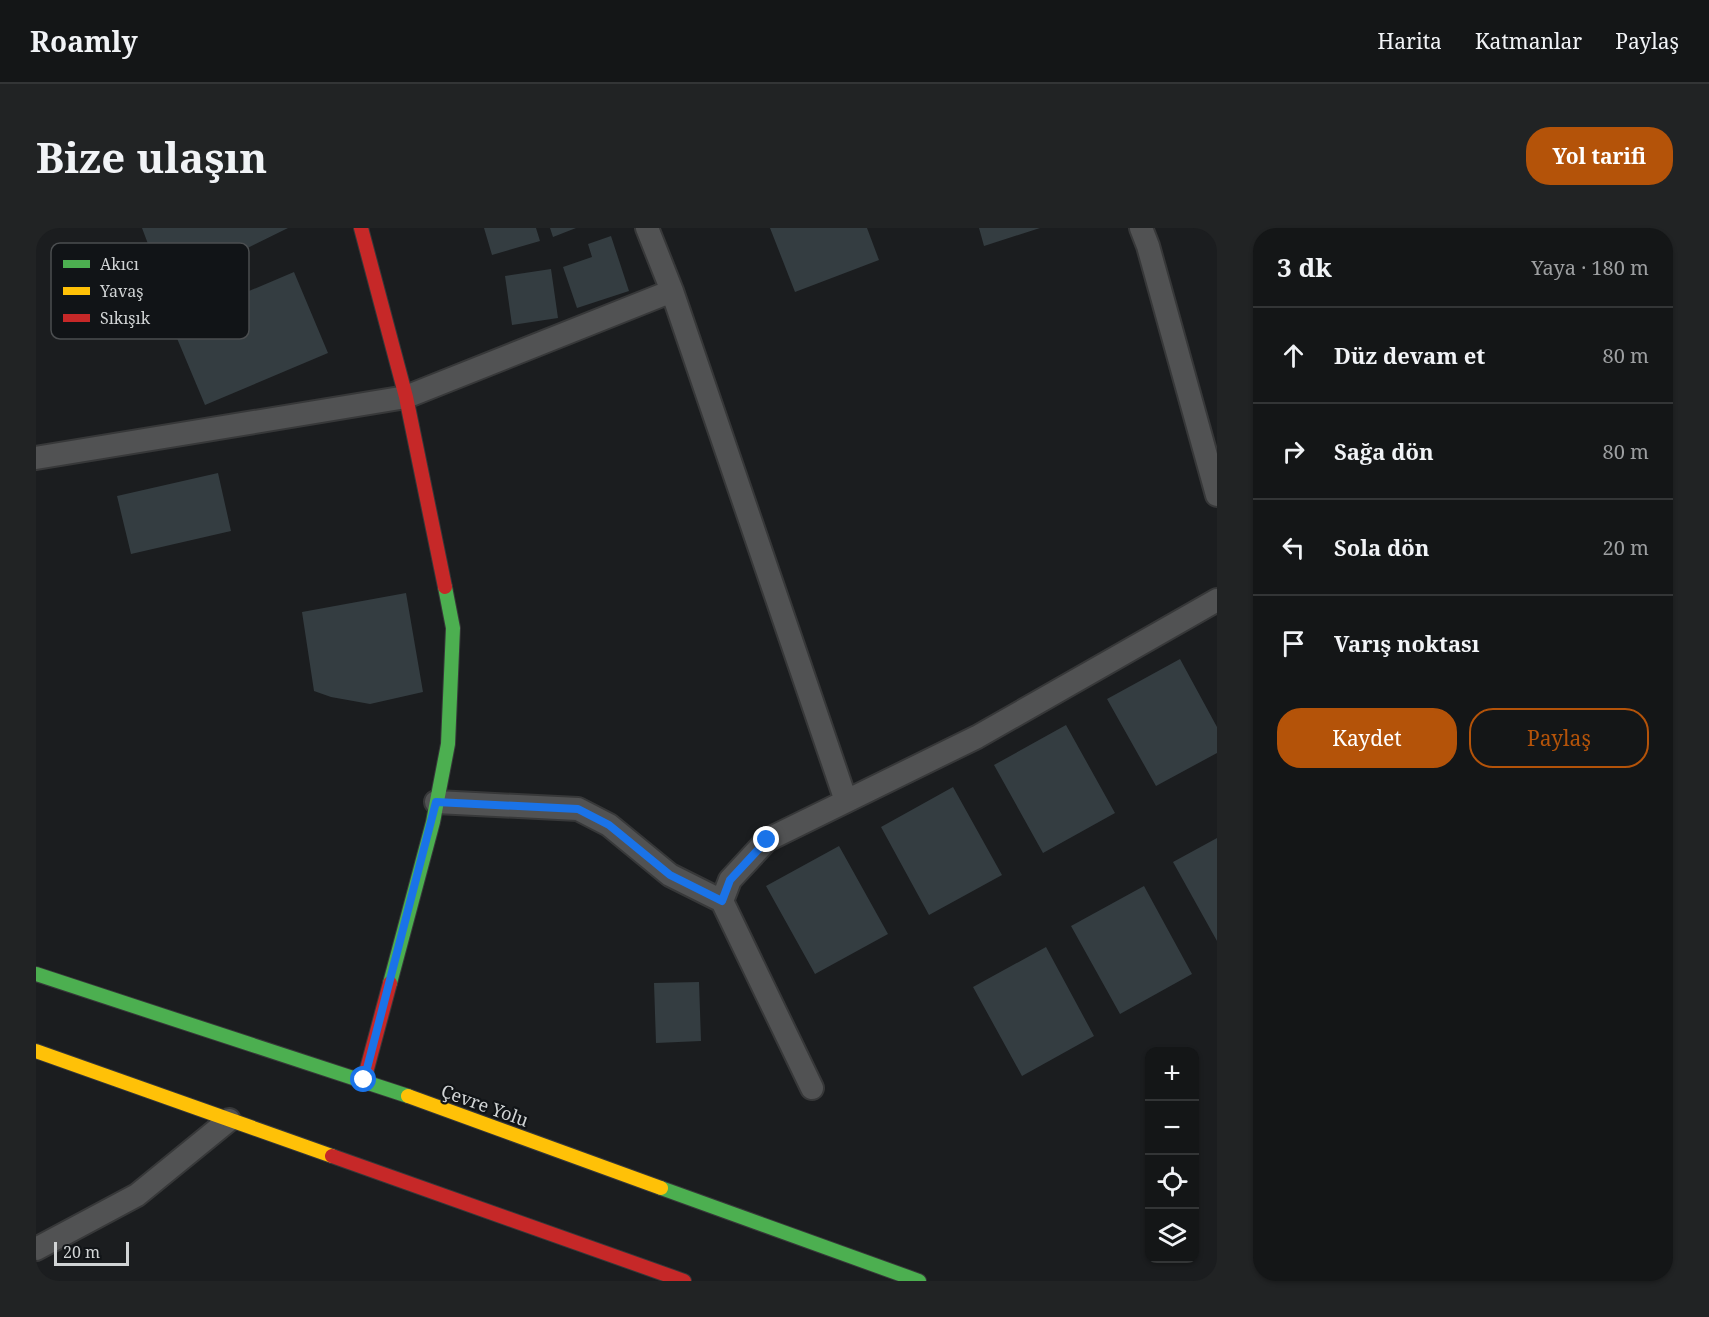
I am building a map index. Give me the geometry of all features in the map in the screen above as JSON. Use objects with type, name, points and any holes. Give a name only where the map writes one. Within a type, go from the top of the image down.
[{"type":"main road","points":[[361,228],[406,397],[453,628],[448,744],[436,802],[364,1080]]},
{"type":"main road","name":"Çevre Yolu","points":[[36,974],[364,1080],[919,1281]]},
{"type":"main road","points":[[36,1051],[684,1281]]},
{"type":"street","points":[[647,228],[672,291],[846,801]]},
{"type":"street","points":[[1141,228],[1148,246],[1217,495]]},
{"type":"street","points":[[36,458],[406,397],[672,291]]},
{"type":"street","points":[[722,901],[730,880],[767,840],[977,737],[1217,600]]},
{"type":"street","points":[[436,802],[578,809],[609,825],[670,875],[722,901],[812,1088]]},
{"type":"street","points":[[36,1249],[137,1195],[229,1119]]},
{"type":"building","points":[[142,228],[288,228],[249,247],[249,243],[148,243]]},
{"type":"building","points":[[484,228],[536,228],[540,241],[492,255]]},
{"type":"building","points":[[550,228],[576,228],[553,237]]},
{"type":"building","points":[[770,228],[867,228],[879,260],[795,292]]},
{"type":"building","points":[[979,228],[1040,228],[984,246]]},
{"type":"building","points":[[611,236],[629,291],[577,308],[563,267],[592,257],[588,244]]},
{"type":"building","points":[[551,269],[558,318],[512,325],[505,276]]},
{"type":"building","points":[[294,272],[328,353],[205,405],[177,339],[249,339],[249,291]]},
{"type":"building","points":[[218,473],[231,531],[131,554],[117,496]]},
{"type":"building","points":[[406,593],[423,692],[370,704],[331,697],[314,691],[302,612]]},
{"type":"building","points":[[1180,659],[1217,727],[1217,753],[1156,786],[1107,699]]},
{"type":"building","points":[[1066,725],[1115,813],[1043,853],[994,765]]},
{"type":"building","points":[[953,787],[1002,875],[929,915],[881,827]]},
{"type":"building","points":[[1217,838],[1217,941],[1173,862]]},
{"type":"building","points":[[839,846],[888,934],[815,974],[766,886]]},
{"type":"building","points":[[1144,886],[1192,974],[1120,1014],[1071,926]]},
{"type":"building","points":[[1046,947],[1094,1036],[1022,1076],[973,987]]},
{"type":"building","points":[[699,982],[701,1041],[656,1043],[654,983]]},
{"type":"traffic: fast","points":[[390,983],[433,822],[448,744],[453,628],[445,587]]},
{"type":"traffic: fast","points":[[36,974],[408,1096]]},
{"type":"traffic: fast","points":[[661,1188],[919,1281]]},
{"type":"traffic: slow","points":[[36,1051],[332,1156]]},
{"type":"traffic: slow","points":[[408,1096],[661,1188]]},
{"type":"traffic: jam","points":[[361,228],[406,397],[445,587]]},
{"type":"traffic: jam","points":[[364,1080],[390,983]]},
{"type":"traffic: jam","points":[[332,1156],[684,1281]]},
{"type":"route","points":[[364,1080],[433,822],[436,802],[578,809],[609,825],[670,875],[722,901],[730,880],[767,840]]}]
